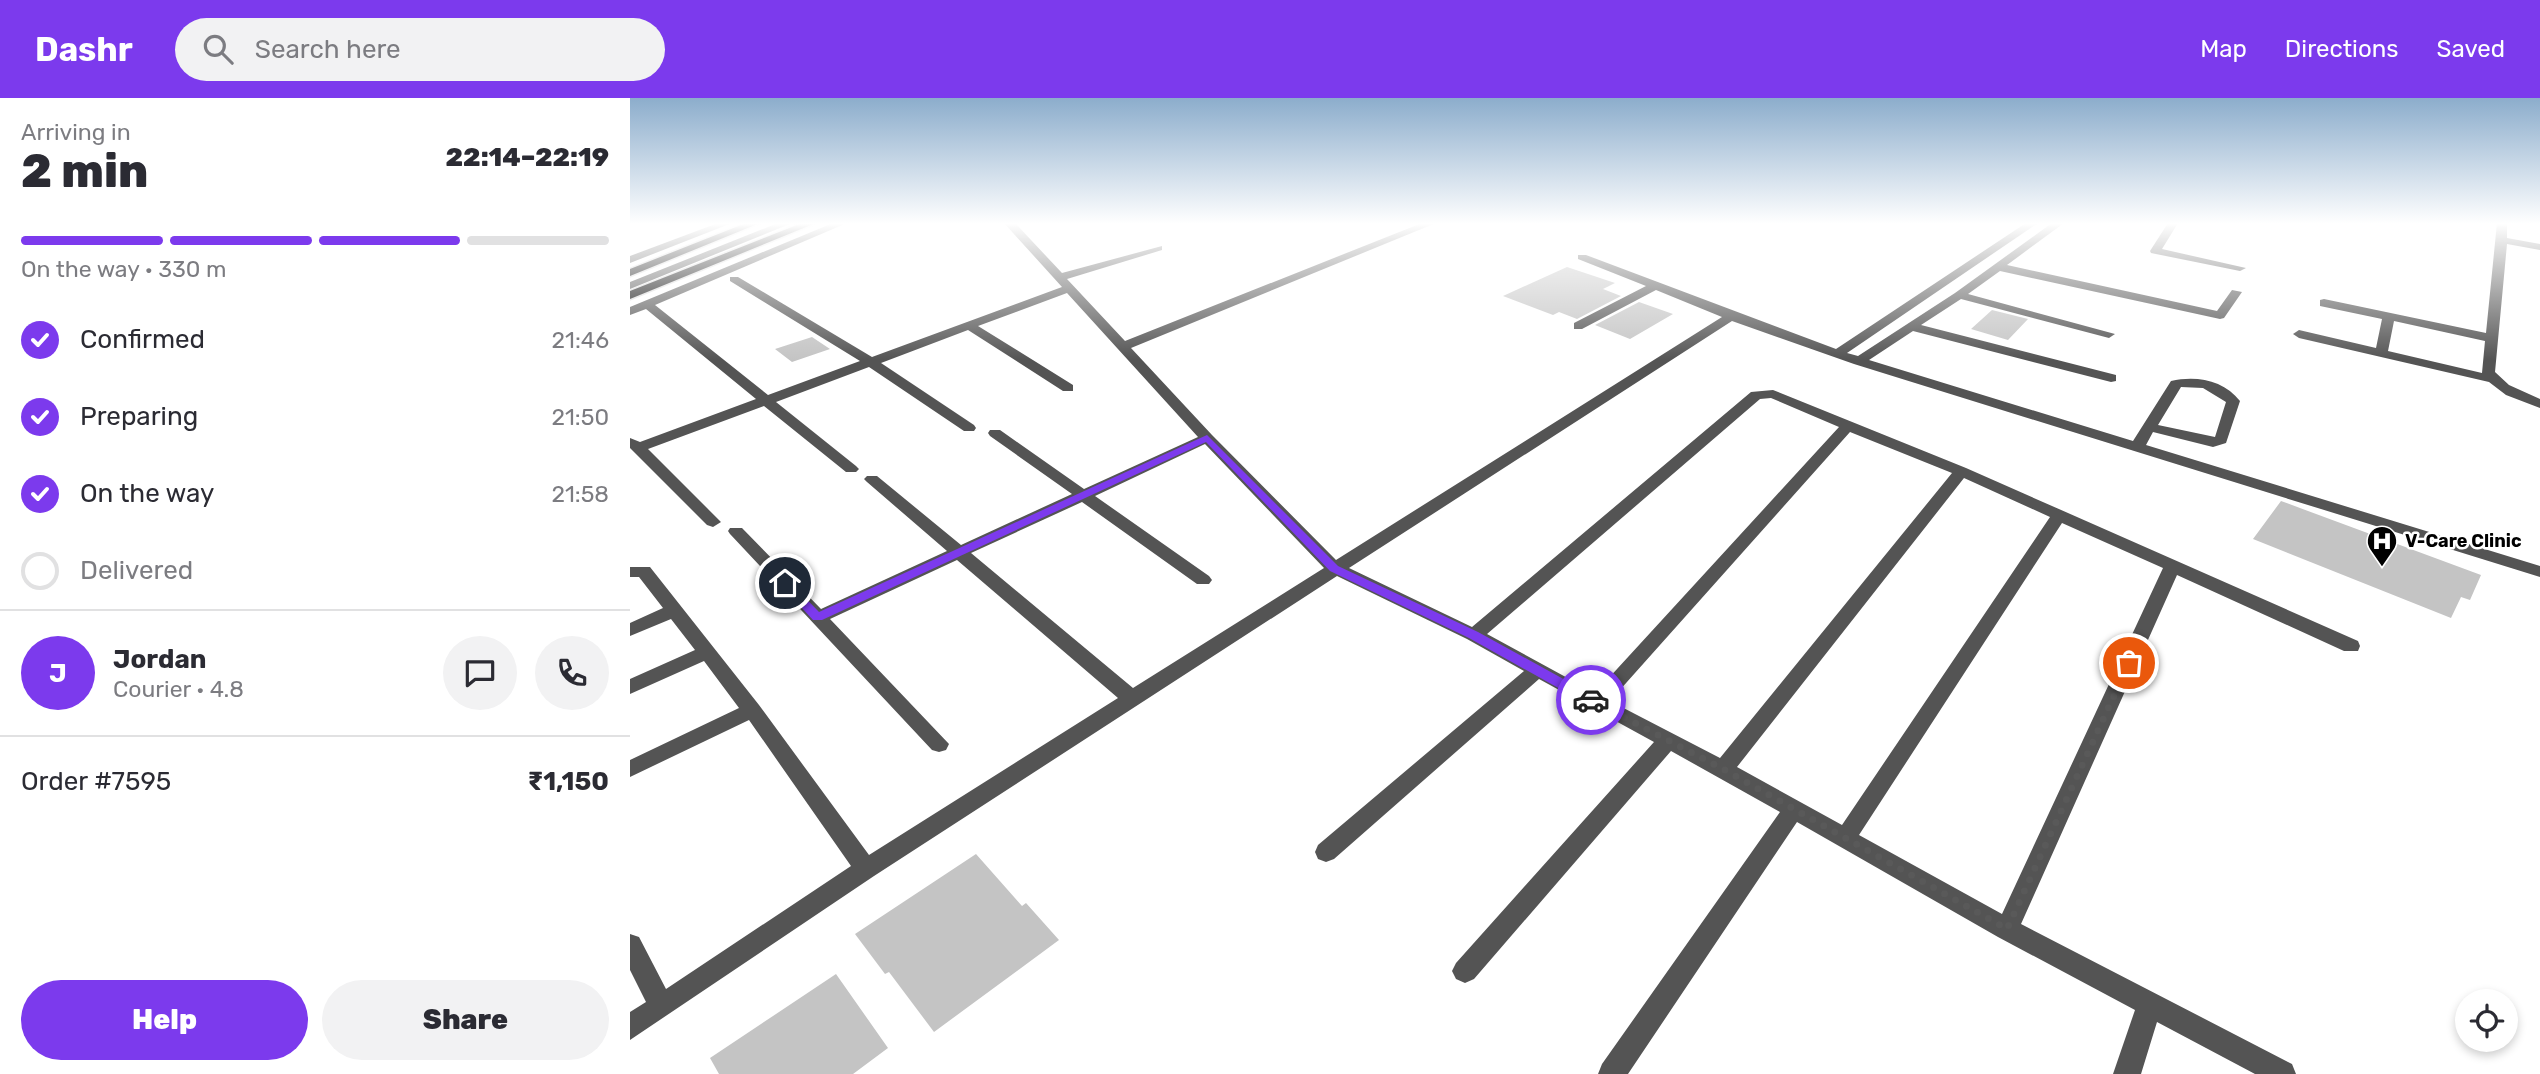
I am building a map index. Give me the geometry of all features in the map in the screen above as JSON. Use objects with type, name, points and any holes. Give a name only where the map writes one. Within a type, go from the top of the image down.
[{"type":"main road","points":[[630,295],[697,269]]},
{"type":"street","points":[[630,286],[673,269]]},
{"type":"street","points":[[630,311],[732,269]]},
{"type":"street","points":[[1052,269],[1207,438],[1334,568],[1474,635],[1597,704],[1723,769],[2007,929],[2282,1074]]},
{"type":"street","points":[[713,522],[634,444],[768,400],[968,326],[1103,269]]},
{"type":"street","points":[[1125,346],[1318,269]]},
{"type":"street","points":[[1611,269],[1837,354],[2540,572]]},
{"type":"street","points":[[1837,354],[1966,269]]},
{"type":"street","points":[[1859,361],[1996,269]]},
{"type":"street","points":[[2005,269],[2220,315],[2236,292]]},
{"type":"street","points":[[2499,269],[2487,372],[2507,390],[2540,404]]},
{"type":"street","points":[[734,279],[870,362],[969,428]]},
{"type":"street","points":[[1578,326],[1656,286]]},
{"type":"street","points":[[1959,295],[2109,334]]},
{"type":"street","points":[[2324,303],[2491,338]]},
{"type":"street","points":[[647,304],[851,469]]},
{"type":"street","points":[[630,1027],[866,869],[1731,316]]},
{"type":"street","points":[[2381,353],[2389,317]]},
{"type":"street","points":[[968,326],[1068,388]]},
{"type":"street","points":[[1913,327],[2111,378]]},
{"type":"street","points":[[2299,334],[2492,379]]},
{"type":"street","points":[[2137,447],[2176,384],[2196,383],[2217,389],[2226,392],[2233,401],[2221,440],[2213,443],[2150,427]]},
{"type":"street","points":[[1474,635],[1756,395],[1769,393],[1961,471],[2351,646]]},
{"type":"street","points":[[1597,704],[1848,426]]},
{"type":"street","points":[[995,433],[1203,580]]},
{"type":"street","points":[[817,618],[1207,438]]},
{"type":"street","points":[[1723,769],[1961,471]]},
{"type":"street","points":[[872,479],[1133,699]]},
{"type":"street","points":[[1845,838],[2059,515]]},
{"type":"street","points":[[736,531],[939,744]]},
{"type":"street","points":[[2007,929],[2173,565]]},
{"type":"street","points":[[630,572],[644,571],[705,653],[752,710],[866,869]]},
{"type":"street","points":[[630,629],[673,611]]},
{"type":"street","points":[[630,687],[705,653]]},
{"type":"street","points":[[1326,852],[1536,670]]},
{"type":"street","points":[[630,769],[752,710]]},
{"type":"street","points":[[1465,971],[1668,740]]},
{"type":"street","points":[[1612,1074],[1794,809]]},
{"type":"street","points":[[630,945],[661,1006]]},
{"type":"street","points":[[2127,1074],[2148,1004]]},
{"type":"building","points":[[1564,269],[1572,269],[1615,283],[1603,289],[1621,296],[1577,319],[1559,312],[1553,315],[1503,296]]},
{"type":"building","points":[[1639,302],[1673,314],[1630,339],[1595,325]]},
{"type":"building","points":[[1992,310],[2028,319],[2008,340],[1971,329]]},
{"type":"building","points":[[812,337],[830,349],[792,362],[775,349]]},
{"type":"building","points":[[2281,501],[2481,575],[2470,600],[2461,597],[2451,618],[2253,539]]},
{"type":"building","points":[[976,854],[1022,906],[1026,903],[1059,940],[934,1032],[889,972],[885,974],[855,934]]},
{"type":"building","points":[[836,974],[888,1048],[853,1074],[719,1074],[710,1058]]},
{"type":"way so far","points":[[1591,700],[1723,769],[2007,929],[2129,663]]},
{"type":"place","name":"V-Care Clinic","points":[[2382,568]]},
{"type":"route","points":[[785,583],[817,618],[1207,438],[1334,568],[1474,635],[1591,700]]}]
